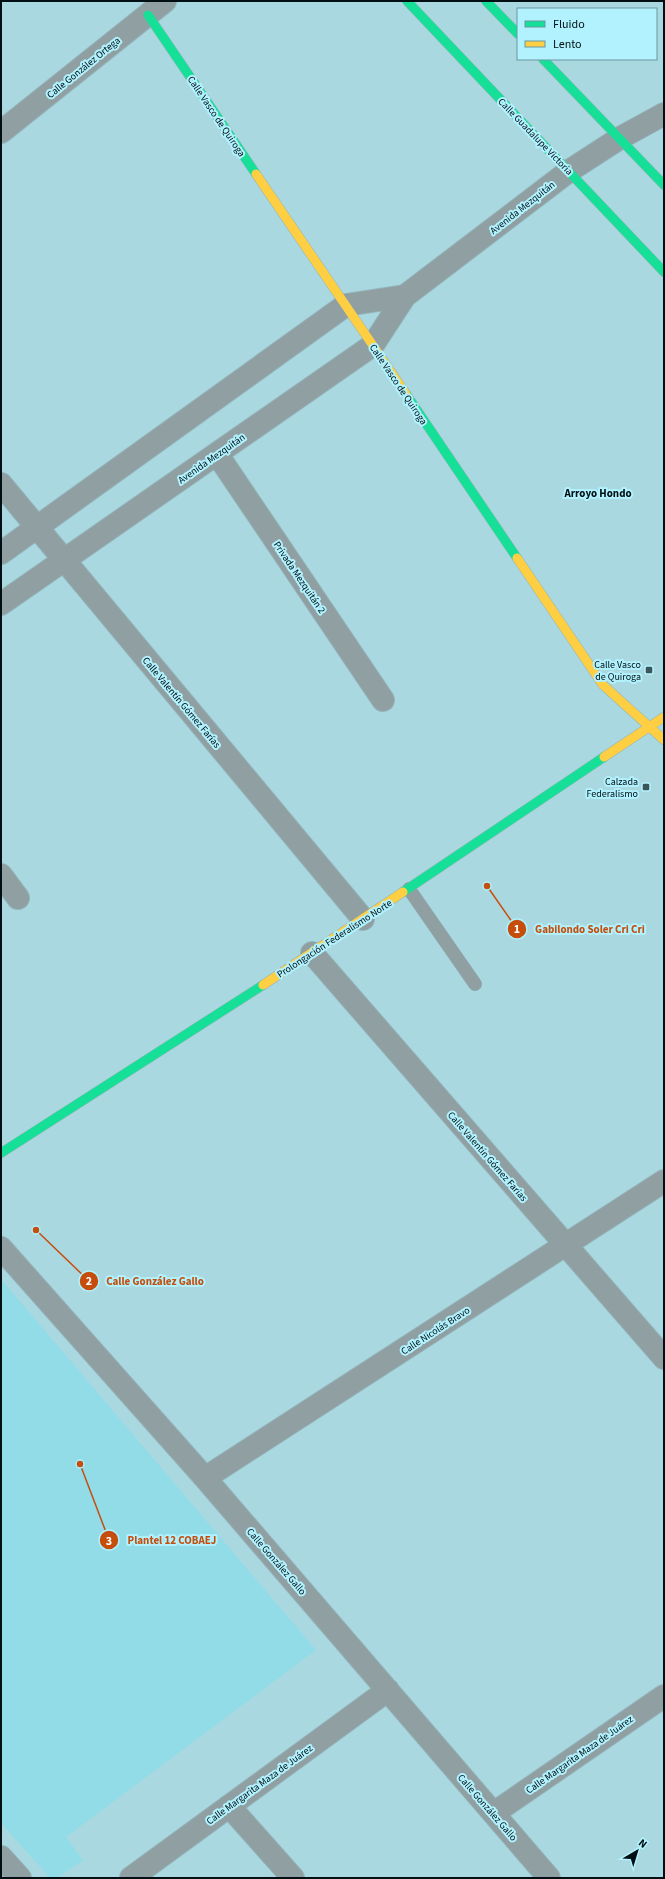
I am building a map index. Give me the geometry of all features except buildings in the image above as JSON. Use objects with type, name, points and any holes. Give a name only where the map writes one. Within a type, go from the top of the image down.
[{"type":"main road","name":"Calle Guadalupe Victoria","points":[[407,1],[664,272]]},
{"type":"main road","points":[[486,1],[517,33]]},
{"type":"main road","name":"Calle Vasco de Quiroga","points":[[148,15],[603,685],[664,740]]},
{"type":"main road","points":[[544,60],[664,185]]},
{"type":"main road","name":"Prolongación Federalismo Norte","points":[[1,1153],[312,953],[664,717]]},
{"type":"street","name":"Calle González Ortega","points":[[1,132],[165,1]]},
{"type":"street","name":"Avenida Mezquitán","points":[[1,604],[372,345],[405,296],[569,171],[620,138],[664,114]]},
{"type":"street","name":"Avenida Mezquitán","points":[[1,554],[346,306],[405,296]]},
{"type":"street","name":"Privada Mezquitán 2","points":[[217,454],[383,700]]},
{"type":"street","name":"Calle Valentín Gómez Farías","points":[[1,484],[363,919]]},
{"type":"street","points":[[1,874],[18,898]]},
{"type":"street","name":"Calle Valentín Gómez Farías","points":[[312,953],[664,1358]]},
{"type":"street","name":"Calle Nicolás Bravo","points":[[205,1478],[566,1246],[664,1181]]},
{"type":"street","name":"Calle González Gallo","points":[[1,1248],[205,1478],[549,1878]]},
{"type":"street","name":"Calle Margarita Maza de Juárez","points":[[131,1878],[388,1690]]},
{"type":"street","name":"Calle Margarita Maza de Juárez","points":[[494,1813],[664,1696]]},
{"type":"street","points":[[229,1806],[293,1878]]},
{"type":"street","points":[[1,1857],[20,1878]]},
{"type":"lane","points":[[409,889],[475,984]]},
{"type":"shaded area","points":[[1,1279],[316,1650],[66,1837],[83,1860],[57,1878],[50,1878],[1,1823]]},
{"type":"traffic: fast","points":[[407,1],[664,272]]},
{"type":"traffic: fast","points":[[486,1],[517,33]]},
{"type":"traffic: fast","points":[[148,15],[256,174]]},
{"type":"traffic: fast","points":[[544,60],[664,185]]},
{"type":"traffic: fast","points":[[406,394],[517,558]]},
{"type":"traffic: fast","points":[[403,892],[604,757]]},
{"type":"traffic: fast","points":[[1,1153],[263,985]]},
{"type":"traffic: slow","points":[[256,174],[406,394]]},
{"type":"traffic: slow","points":[[517,558],[603,685],[664,740]]},
{"type":"traffic: slow","points":[[604,757],[664,717]]},
{"type":"traffic: slow","points":[[263,985],[403,892]]},
{"type":"place","name":"Calle Vasco de Quiroga","points":[[649,670]]},
{"type":"place","name":"Calzada Federalismo","points":[[646,787]]},
{"type":"place","name":"Gabilondo Soler Cri Cri","points":[[487,886]]},
{"type":"place","name":"Calle González Gallo","points":[[36,1230]]},
{"type":"place","name":"Plantel 12 COBAEJ","points":[[80,1464]]},
{"type":"district","name":"Arroyo Hondo","points":[[598,493]]}]
